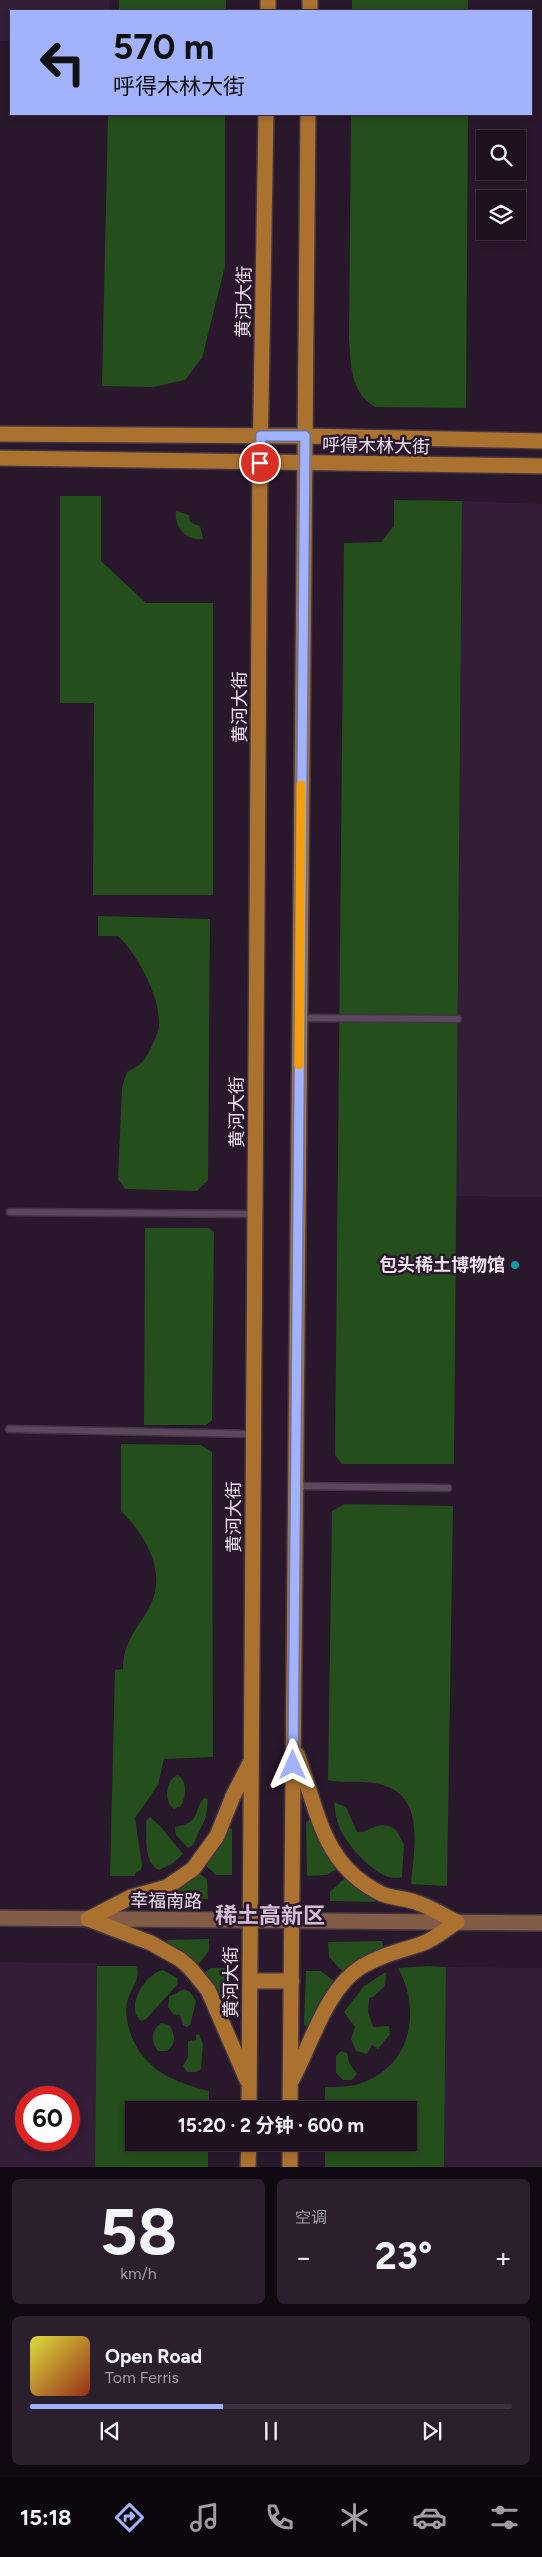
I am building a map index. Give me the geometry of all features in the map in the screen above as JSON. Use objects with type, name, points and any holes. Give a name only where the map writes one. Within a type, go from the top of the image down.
[{"type":"main road","name":"黄河大街","points":[[249,2101],[260,463],[266,115]]},
{"type":"main road","points":[[290,2101],[308,115]]},
{"type":"main road","name":"呼得木林大街","points":[[0,434],[305,436],[542,441]]},
{"type":"main road","name":"呼得木林大街","points":[[0,458],[542,466]]},
{"type":"main road","points":[[294,1746],[306,1777],[317,1819],[342,1865],[360,1881],[383,1894],[412,1901],[457,1922]]},
{"type":"main road","points":[[88,1919],[131,1897],[167,1886],[193,1869],[217,1836],[233,1796],[251,1761]]},
{"type":"main road","name":"幸福南路","points":[[0,1918],[542,1923]]},
{"type":"main road","points":[[88,1919],[167,1951],[181,1960],[195,1973],[208,1990],[249,2085]]},
{"type":"main road","points":[[291,2083],[308,2050],[323,2014],[350,1976],[386,1954],[423,1944],[457,1922]]},
{"type":"main road","points":[[250,1981],[292,1981]]},
{"type":"main road","points":[[248,2151],[248,2167]]},
{"type":"main road","points":[[290,2151],[290,2167]]},
{"type":"lane","points":[[300,1018],[458,1019]]},
{"type":"lane","points":[[10,1212],[255,1214]]},
{"type":"lane","points":[[9,1429],[254,1434]]},
{"type":"lane","points":[[296,1486],[448,1488]]},
{"type":"shaded area","points":[[0,0],[109,0],[110,10],[10,10],[10,41],[0,41]]},
{"type":"shaded area","points":[[462,501],[542,504],[542,1197],[456,1196]]},
{"type":"shaded area","points":[[0,1962],[97,1963],[95,2167],[0,2167]]},
{"type":"shaded area","points":[[446,1967],[542,1968],[542,2167],[444,2167]]},
{"type":"green space","points":[[119,0],[226,0],[226,10],[119,10]]},
{"type":"green space","points":[[352,0],[468,0],[468,10],[352,10]]},
{"type":"green space","points":[[108,115],[225,115],[225,266],[202,358],[185,380],[153,387],[102,386]]},
{"type":"green space","points":[[351,115],[468,115],[466,408],[375,407],[367,401],[356,386],[353,377],[349,339]]},
{"type":"green space","points":[[60,496],[101,496],[101,561],[146,603],[213,603],[213,895],[93,895],[94,703],[60,703]]},
{"type":"green space","points":[[394,500],[462,501],[454,1464],[342,1464],[335,1455],[344,543],[381,542],[394,526]]},
{"type":"green space","points":[[176,511],[189,515],[190,522],[200,526],[203,539],[191,538],[182,532],[177,522]]},
{"type":"green space","points":[[98,916],[210,919],[208,1180],[197,1191],[125,1189],[118,1179],[122,1087],[127,1072],[141,1063],[150,1050],[159,1026],[159,1015],[147,978],[126,944],[118,936],[98,936]]},
{"type":"green space","points":[[145,1228],[209,1228],[214,1232],[212,1420],[206,1425],[144,1425]]},
{"type":"green space","points":[[121,1444],[201,1445],[212,1452],[213,1757],[164,1759],[158,1785],[135,1818],[142,1865],[141,1870],[135,1873],[135,1876],[110,1876],[115,1670],[123,1669],[126,1650],[132,1635],[151,1604],[156,1578],[151,1553],[138,1530],[121,1511]]},
{"type":"green space","points":[[345,1504],[453,1506],[447,1886],[411,1884],[415,1838],[410,1809],[403,1797],[391,1788],[374,1783],[328,1780],[332,1511]]},
{"type":"green space","points":[[178,1775],[185,1785],[185,1794],[181,1806],[174,1809],[168,1801],[167,1791],[171,1781]]},
{"type":"green space","points":[[204,1798],[208,1799],[206,1817],[193,1845],[188,1848],[176,1835],[175,1827],[193,1820]]},
{"type":"green space","points":[[334,1802],[346,1807],[357,1832],[363,1832],[379,1825],[388,1826],[397,1831],[404,1845],[402,1877],[393,1878],[384,1875],[375,1870],[358,1854],[340,1829]]},
{"type":"green space","points":[[150,1817],[183,1854],[172,1864],[159,1870],[150,1861],[148,1855],[146,1821]]},
{"type":"green space","points":[[311,1819],[338,1868],[327,1875],[307,1876],[306,1822]]},
{"type":"green space","points":[[227,1827],[232,1829],[232,1875],[216,1875],[206,1866]]},
{"type":"green space","points":[[199,1873],[207,1879],[208,1899],[164,1899],[164,1894],[181,1887]]},
{"type":"green space","points":[[346,1877],[376,1898],[375,1902],[330,1901],[330,1892]]},
{"type":"green space","points":[[209,1939],[209,1951],[197,1966],[165,1942],[168,1940]]},
{"type":"green space","points":[[382,1941],[384,1949],[345,1974],[329,1957],[328,1942]]},
{"type":"green space","points":[[97,1966],[136,1966],[138,1975],[128,1997],[126,2010],[129,2029],[135,2045],[151,2065],[172,2079],[209,2091],[209,2101],[125,2101],[125,2151],[208,2151],[208,2167],[95,2167]]},
{"type":"green space","points":[[446,1967],[444,2167],[325,2167],[325,2151],[417,2151],[417,2101],[325,2101],[325,2087],[350,2086],[364,2082],[380,2074],[393,2062],[402,2049],[408,2034],[410,2017],[405,1984],[398,1968]]},
{"type":"green space","points":[[211,1968],[231,1968],[229,2014],[226,2014],[203,1974]]},
{"type":"green space","points":[[163,1970],[177,1978],[178,1984],[146,2019],[141,2021],[136,2015],[135,2008],[139,1991],[150,1977],[156,1972]]},
{"type":"green space","points":[[306,1971],[321,1971],[335,1982],[308,2029],[304,2024]]},
{"type":"green space","points":[[386,1972],[385,1986],[373,1997],[369,1998],[368,2012],[373,2027],[389,2026],[390,2034],[378,2049],[372,2045],[367,2054],[356,2051],[351,2039],[355,2027],[344,2012],[364,1986]]},
{"type":"green space","points":[[184,1989],[190,1992],[196,2001],[190,2025],[187,2027],[183,2025],[180,2015],[173,2014],[168,2007],[169,1997]]},
{"type":"green space","points":[[161,2023],[169,2025],[174,2035],[174,2042],[167,2051],[158,2051],[153,2040],[155,2029]]},
{"type":"green space","points":[[199,2034],[203,2044],[201,2069],[196,2072],[187,2072],[183,2066],[188,2057],[188,2041],[196,2040],[196,2035]]},
{"type":"green space","points":[[341,2051],[347,2053],[349,2063],[357,2074],[352,2080],[343,2080],[336,2073],[336,2056]]},
{"type":"slow traffic","points":[[299,1065],[301,785]]},
{"type":"place","name":"包头稀土博物馆","points":[[515,1265]]},
{"type":"district","name":"稀土高新区","points":[[270,1915]]},
{"type":"route","points":[[260,463],[261,436],[305,436],[293,1765]]}]
